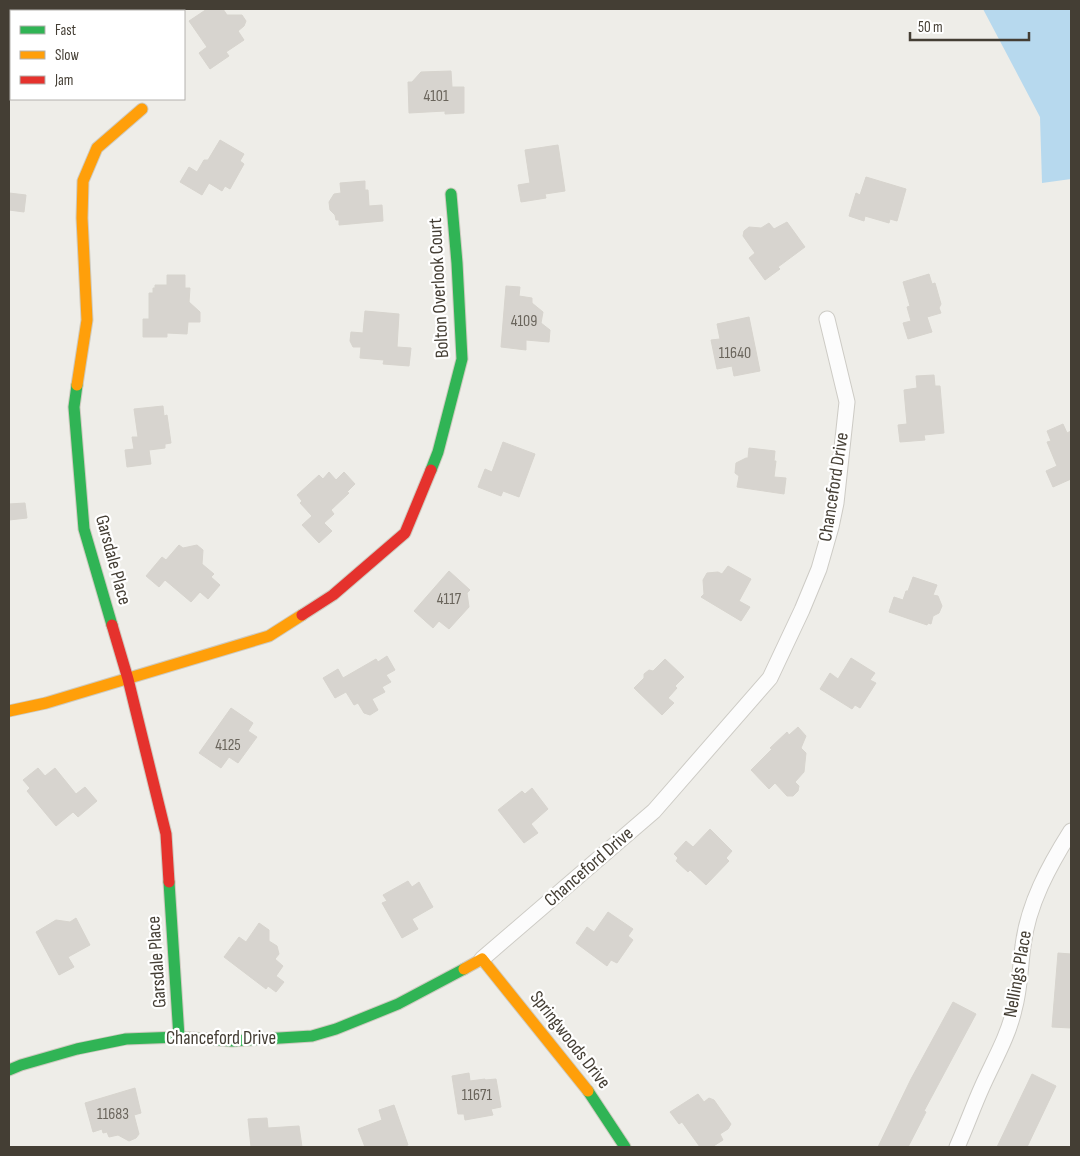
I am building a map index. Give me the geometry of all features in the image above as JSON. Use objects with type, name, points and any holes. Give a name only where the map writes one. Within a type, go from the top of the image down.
[{"type":"street","name":"Garsdale Place","points":[[142,109],[97,148],[83,181],[82,218],[87,320],[74,407],[84,529],[128,679],[166,834],[179,1037]]},
{"type":"street","name":"Bolton Overlook Court","points":[[9,711],[128,679],[269,636],[333,595],[405,533],[438,452],[462,359],[451,194]]},
{"type":"street","name":"Chanceford Drive","points":[[9,1070],[76,1049],[126,1039],[179,1037],[232,1041],[312,1036],[336,1029],[398,1004],[482,959],[654,811],[770,678],[819,569],[836,504],[847,402],[827,320]]},
{"type":"street","name":"Nellings Place","points":[[957,1147],[982,1086],[1004,1041],[1014,1010],[1029,915],[1042,882],[1071,831]]},
{"type":"street","name":"Springwoods Drive","points":[[482,959],[592,1094],[625,1147]]},
{"type":"water","points":[[983,9],[1071,9],[1071,179],[1042,183],[1040,117]]},
{"type":"building","points":[[207,9],[223,9],[227,15],[242,15],[246,21],[244,26],[238,31],[244,40],[226,52],[229,56],[210,69],[199,53],[207,47],[189,21]]},
{"type":"building","points":[[451,71],[452,87],[464,87],[464,113],[445,114],[445,111],[409,113],[408,82],[412,82],[421,72]]},
{"type":"building","points":[[220,140],[244,154],[240,161],[244,164],[230,189],[225,186],[222,191],[209,183],[202,195],[180,182],[189,167],[197,172],[204,160],[208,160]]},
{"type":"building","points":[[558,145],[565,191],[545,194],[546,198],[521,202],[518,185],[530,183],[525,150]]},
{"type":"building","points":[[866,177],[906,189],[897,221],[890,219],[889,223],[865,216],[864,221],[849,216],[856,193],[860,195]]},
{"type":"building","points":[[365,181],[365,190],[368,190],[369,206],[382,205],[383,221],[339,225],[339,220],[336,220],[335,215],[330,210],[329,202],[334,194],[341,193],[340,183]]},
{"type":"building","points":[[9,193],[26,195],[24,212],[9,210]]},
{"type":"building","points":[[787,222],[805,247],[778,267],[780,269],[765,280],[749,258],[755,253],[743,236],[744,231],[749,227],[761,228],[769,223],[774,229]]},
{"type":"building","points":[[929,274],[932,284],[935,283],[941,304],[939,308],[941,313],[927,317],[932,332],[908,339],[903,323],[911,321],[907,307],[910,306],[903,282]]},
{"type":"building","points":[[167,275],[185,275],[185,288],[190,288],[189,302],[200,312],[200,322],[188,322],[187,334],[167,333],[167,337],[143,337],[143,319],[149,319],[149,293],[153,293],[155,285],[167,285]]},
{"type":"building","points":[[506,286],[520,287],[519,296],[532,298],[532,303],[543,312],[541,323],[550,330],[549,342],[526,340],[526,350],[501,347]]},
{"type":"building","points":[[365,311],[399,314],[397,347],[411,348],[409,366],[383,364],[384,360],[360,358],[361,347],[353,347],[350,341],[351,332],[363,333]]},
{"type":"building","points":[[749,317],[760,371],[734,376],[732,366],[717,369],[711,340],[720,339],[717,324]]},
{"type":"building","points":[[934,375],[935,386],[940,386],[944,433],[924,435],[925,440],[900,442],[898,425],[907,424],[904,390],[917,388],[916,376]]},
{"type":"building","points":[[163,406],[164,416],[167,415],[171,443],[165,444],[165,448],[149,450],[151,464],[127,467],[125,450],[134,449],[132,437],[138,437],[134,409]]},
{"type":"building","points":[[1063,424],[1067,433],[1071,431],[1071,479],[1053,487],[1046,471],[1057,466],[1047,442],[1051,441],[1047,431]]},
{"type":"building","points":[[503,442],[535,454],[519,497],[503,491],[501,496],[478,487],[485,469],[492,472]]},
{"type":"building","points":[[749,448],[775,451],[774,477],[786,478],[784,494],[737,487],[739,476],[735,473],[736,463],[748,458]]},
{"type":"building","points":[[329,472],[336,480],[344,472],[355,484],[347,492],[349,493],[331,510],[334,514],[324,523],[332,531],[319,543],[302,525],[312,516],[300,503],[302,501],[297,495],[319,475],[323,479]]},
{"type":"building","points":[[25,503],[27,518],[9,520],[9,504]]},
{"type":"building","points":[[179,545],[183,548],[197,545],[203,550],[202,564],[214,574],[211,577],[220,585],[208,599],[200,592],[191,602],[165,580],[159,587],[146,576],[162,557],[166,560]]},
{"type":"building","points":[[728,566],[751,579],[739,601],[750,607],[741,621],[701,597],[704,594],[703,580],[707,573],[718,572],[722,574]]},
{"type":"building","points":[[449,571],[470,590],[467,593],[469,607],[449,629],[439,621],[433,628],[414,611]]},
{"type":"building","points":[[913,577],[937,585],[933,595],[938,596],[942,606],[939,613],[933,616],[931,624],[928,623],[927,625],[889,612],[894,597],[903,600]]},
{"type":"building","points":[[387,656],[395,670],[386,675],[391,682],[382,687],[385,692],[372,699],[378,710],[370,715],[364,713],[358,703],[354,705],[346,692],[335,698],[323,678],[338,669],[343,678],[376,659],[378,662]]},
{"type":"building","points":[[851,658],[875,673],[870,680],[876,683],[860,708],[855,705],[852,709],[820,689],[830,673],[838,679]]},
{"type":"building","points":[[665,659],[684,677],[675,686],[677,688],[668,698],[674,703],[662,715],[634,688],[644,678],[644,674],[649,670],[653,671]]},
{"type":"building","points":[[231,708],[253,723],[248,731],[257,737],[238,763],[229,757],[221,768],[199,753]]},
{"type":"building","points":[[798,727],[806,736],[801,748],[806,753],[804,772],[795,782],[799,786],[798,791],[793,796],[787,796],[775,783],[769,789],[751,770],[787,732],[789,735]]},
{"type":"building","points":[[38,768],[45,776],[55,768],[76,794],[85,787],[97,801],[78,817],[73,812],[56,826],[27,791],[30,788],[23,780]]},
{"type":"building","points":[[532,788],[548,809],[531,824],[538,833],[524,843],[498,810],[522,791],[525,794]]},
{"type":"building","points":[[710,829],[732,851],[726,858],[729,861],[706,885],[690,870],[688,872],[676,861],[678,858],[674,854],[686,841],[693,847]]},
{"type":"building","points":[[408,881],[412,887],[419,882],[433,907],[412,919],[418,929],[402,938],[382,903],[387,901],[383,895]]},
{"type":"building","points":[[608,912],[633,929],[628,936],[633,940],[617,963],[611,960],[607,966],[576,943],[587,927],[594,932]]},
{"type":"building","points":[[76,918],[90,945],[68,957],[74,967],[59,975],[36,932],[56,920],[70,922]]},
{"type":"building","points":[[259,923],[269,930],[269,941],[277,946],[279,954],[275,959],[283,966],[276,976],[284,982],[276,992],[268,986],[266,989],[224,957],[239,937],[246,942]]},
{"type":"building","points":[[1058,953],[1071,954],[1071,1028],[1052,1027]]},
{"type":"building","points":[[953,1002],[976,1014],[924,1111],[926,1112],[908,1147],[878,1147],[911,1079]]},
{"type":"building","points":[[469,1073],[470,1081],[496,1079],[501,1107],[491,1109],[493,1115],[465,1120],[464,1114],[458,1114],[452,1076]]},
{"type":"building","points":[[1032,1074],[1056,1086],[1027,1147],[997,1147]]},
{"type":"building","points":[[135,1088],[141,1113],[134,1115],[139,1134],[136,1138],[129,1141],[118,1135],[109,1137],[107,1132],[103,1133],[102,1129],[93,1132],[85,1103]]},
{"type":"building","points":[[698,1094],[704,1102],[709,1098],[714,1100],[731,1124],[728,1129],[720,1134],[723,1140],[712,1147],[700,1147],[682,1122],[679,1124],[670,1112]]},
{"type":"building","points":[[394,1105],[408,1145],[401,1147],[365,1147],[358,1129],[382,1120],[379,1110]]},
{"type":"building","points":[[267,1118],[268,1128],[299,1126],[302,1147],[251,1147],[248,1119]]},
{"type":"traffic: fast","points":[[431,470],[438,452],[462,359],[451,194]]},
{"type":"traffic: fast","points":[[77,385],[74,407],[84,529],[112,625]]},
{"type":"traffic: fast","points":[[169,882],[179,1037]]},
{"type":"traffic: fast","points":[[9,1070],[77,1049],[126,1039],[179,1037],[232,1041],[312,1036],[336,1029],[398,1004],[464,969]]},
{"type":"traffic: fast","points":[[588,1091],[625,1147]]},
{"type":"traffic: slow","points":[[77,385],[87,320],[82,218],[83,181],[97,148],[142,109]]},
{"type":"traffic: slow","points":[[9,711],[46,703],[269,636],[302,615]]},
{"type":"traffic: slow","points":[[464,969],[482,959],[588,1091]]},
{"type":"traffic: jam","points":[[302,615],[333,595],[405,533],[431,470]]},
{"type":"traffic: jam","points":[[112,625],[128,679],[166,834],[169,882]]}]
